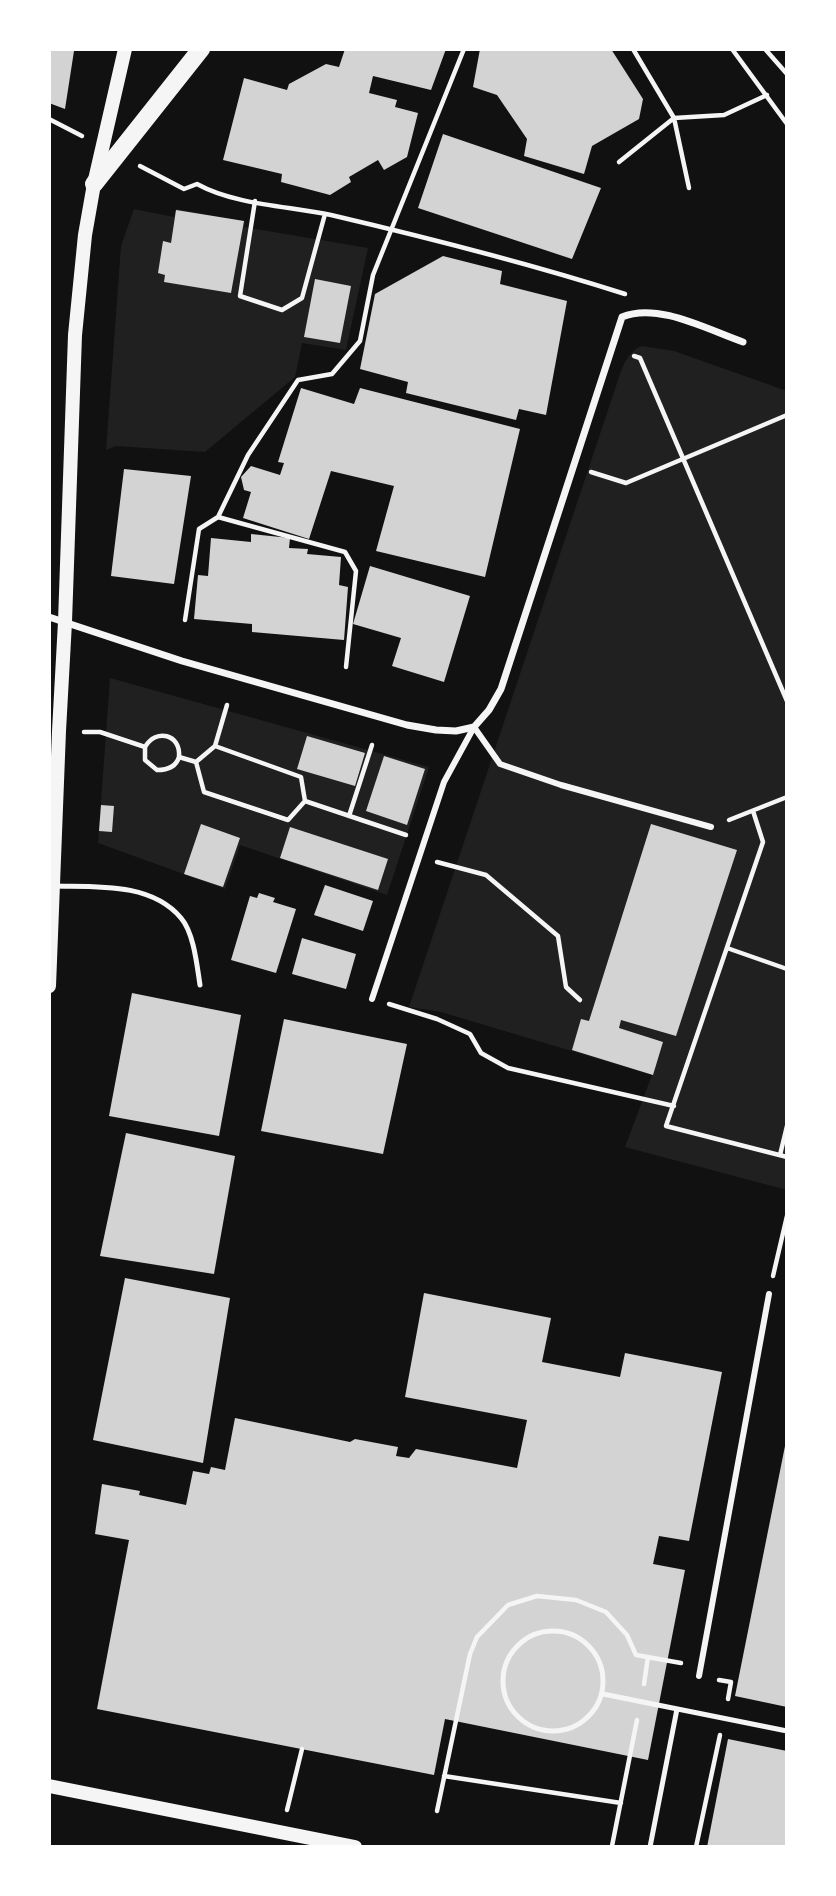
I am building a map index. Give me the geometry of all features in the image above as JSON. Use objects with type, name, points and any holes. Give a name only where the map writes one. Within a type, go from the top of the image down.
[{"type":"main road","points":[[49,986],[75,335],[85,235],[125,49]]},
{"type":"main road","points":[[94,184],[201,49]]},
{"type":"main road","points":[[49,1786],[355,1847]]},
{"type":"street","points":[[372,999],[444,782],[474,727],[489,710],[501,689],[622,317],[640,312],[659,313],[743,342]]},
{"type":"street","points":[[49,617],[182,661],[407,725],[456,732],[474,727]]},
{"type":"street","points":[[474,727],[500,764],[561,785],[711,827]]},
{"type":"street","points":[[699,1676],[769,1294]]},
{"type":"lane","points":[[53,886],[127,890],[157,899],[182,919],[196,954],[200,985]]},
{"type":"lane","points":[[564,1631],[579,1637],[592,1647],[604,1678],[603,1694],[596,1709],[585,1721],[570,1729],[537,1729],[523,1721],[512,1710],[505,1697],[504,1667],[511,1653],[534,1633],[564,1631]]},
{"type":"lane","points":[[603,1694],[787,1731]]},
{"type":"lane","points":[[650,1847],[677,1709]]},
{"type":"path","points":[[185,620],[199,529],[218,517],[248,455],[298,380],[332,374],[360,341],[373,275],[464,49]]},
{"type":"path","points":[[633,49],[674,118],[689,188]]},
{"type":"path","points":[[732,49],[787,124]]},
{"type":"path","points":[[765,49],[787,74]]},
{"type":"path","points":[[619,162],[674,118],[724,116],[767,95]]},
{"type":"path","points":[[214,193],[391,229],[629,295]]},
{"type":"path","points":[[255,201],[240,296],[282,310],[302,298],[326,214]]},
{"type":"path","points":[[634,356],[640,358],[787,701]]},
{"type":"path","points":[[574,466],[626,483],[787,415]]},
{"type":"path","points":[[218,517],[345,552],[356,571],[346,667]]},
{"type":"path","points":[[196,762],[215,746],[227,705]]},
{"type":"path","points":[[167,736],[177,742],[180,748],[179,757],[170,769],[157,771],[145,760],[145,747],[150,738],[167,736]]},
{"type":"path","points":[[113,737],[145,747]]},
{"type":"path","points":[[349,816],[372,745]]},
{"type":"path","points":[[215,746],[301,777],[305,801]]},
{"type":"path","points":[[179,757],[196,762]]},
{"type":"path","points":[[196,762],[204,792],[288,820],[305,801]]},
{"type":"path","points":[[711,827],[787,797]]},
{"type":"path","points":[[305,801],[407,835]]},
{"type":"path","points":[[753,811],[763,842],[666,1126],[787,1157]]},
{"type":"path","points":[[486,875],[558,936],[566,986],[580,1000]]},
{"type":"path","points":[[727,948],[787,968]]},
{"type":"path","points":[[372,999],[437,1019],[470,1034],[481,1053],[508,1068],[674,1106]]},
{"type":"path","points":[[780,1155],[787,1126]]},
{"type":"path","points":[[769,1294],[787,1216]]},
{"type":"path","points":[[779,1251],[787,1252]]},
{"type":"path","points":[[437,1811],[470,1654],[477,1637],[508,1605],[537,1596],[576,1600],[606,1612],[627,1635],[636,1655],[700,1667]]},
{"type":"path","points":[[612,1846],[648,1657]]},
{"type":"path","points":[[696,1847],[731,1682],[699,1676]]},
{"type":"path","points":[[284,1823],[302,1749]]},
{"type":"path","points":[[444,1776],[621,1803]]},
{"type":"shaded area","points":[[134,209],[174,217],[176,209],[245,221],[244,227],[368,248],[346,350],[302,343],[295,377],[205,452],[116,446],[106,450],[121,246]]},
{"type":"shaded area","points":[[642,346],[674,351],[787,391],[787,1190],[625,1147],[652,1075],[441,1012],[409,1007],[620,374],[631,354]]},
{"type":"shaded area","points":[[110,678],[429,767],[387,895],[240,845],[225,889],[98,843]]},
{"type":"building","points":[[49,49],[74,51],[65,109],[49,103]]},
{"type":"building","points":[[345,49],[446,49],[431,90],[373,76],[369,93],[397,100],[395,107],[418,113],[407,157],[384,170],[378,160],[349,177],[351,182],[330,195],[281,182],[282,174],[223,160],[244,78],[287,90],[289,84],[326,64],[339,67]]},
{"type":"building","points":[[480,49],[611,49],[643,99],[639,119],[592,146],[584,174],[524,156],[527,139],[497,95],[473,87]]},
{"type":"building","points":[[443,134],[601,188],[572,259],[418,208]]},
{"type":"building","points":[[176,210],[244,221],[231,293],[164,282],[165,275],[158,273],[163,241],[171,243]]},
{"type":"building","points":[[443,256],[502,271],[500,284],[567,301],[546,415],[519,409],[516,420],[406,393],[408,382],[360,369],[375,294]]},
{"type":"building","points":[[315,279],[351,286],[340,343],[304,337]]},
{"type":"building","points":[[301,388],[354,404],[360,388],[520,429],[485,577],[376,551],[394,486],[331,471],[309,539],[243,518],[251,492],[244,490],[241,477],[251,466],[280,475],[284,463],[278,462]]},
{"type":"building","points":[[124,469],[191,476],[174,584],[111,576]]},
{"type":"building","points":[[251,534],[290,538],[289,548],[308,549],[307,554],[341,557],[339,585],[348,587],[344,640],[252,632],[252,624],[194,619],[198,575],[208,576],[211,538],[251,542]]},
{"type":"building","points":[[370,566],[470,596],[444,682],[392,666],[401,638],[353,624]]},
{"type":"building","points":[[307,736],[365,753],[355,786],[297,769]]},
{"type":"building","points":[[384,756],[425,769],[407,825],[366,811]]},
{"type":"building","points":[[101,805],[114,806],[112,832],[99,831]]},
{"type":"building","points":[[201,824],[240,838],[223,887],[184,874]]},
{"type":"building","points":[[651,824],[737,850],[676,1036],[621,1020],[619,1028],[663,1042],[653,1075],[572,1050],[581,1019],[589,1021]]},
{"type":"building","points":[[290,827],[388,859],[378,890],[280,858]]},
{"type":"building","points":[[325,885],[373,901],[363,931],[314,915]]},
{"type":"building","points":[[259,893],[275,898],[273,902],[296,909],[276,973],[231,960],[250,896],[257,898]]},
{"type":"building","points":[[302,938],[356,954],[346,989],[292,974]]},
{"type":"building","points":[[132,993],[241,1015],[219,1136],[109,1116]]},
{"type":"building","points":[[284,1019],[407,1044],[383,1154],[261,1131]]},
{"type":"building","points":[[126,1133],[235,1156],[214,1274],[100,1256]]},
{"type":"building","points":[[125,1278],[230,1298],[203,1463],[93,1440]]},
{"type":"building","points":[[424,1293],[551,1318],[542,1362],[620,1377],[625,1353],[722,1372],[689,1541],[659,1536],[653,1564],[685,1570],[648,1760],[445,1719],[434,1775],[97,1709],[129,1540],[95,1534],[102,1484],[140,1491],[139,1495],[186,1505],[193,1471],[209,1474],[211,1467],[225,1470],[235,1418],[350,1442],[355,1439],[398,1447],[396,1456],[409,1458],[416,1449],[517,1468],[527,1420],[405,1397]]},
{"type":"building","points":[[787,1441],[787,1707],[735,1696]]},
{"type":"building","points":[[728,1739],[787,1751],[787,1847],[707,1847]]}]
